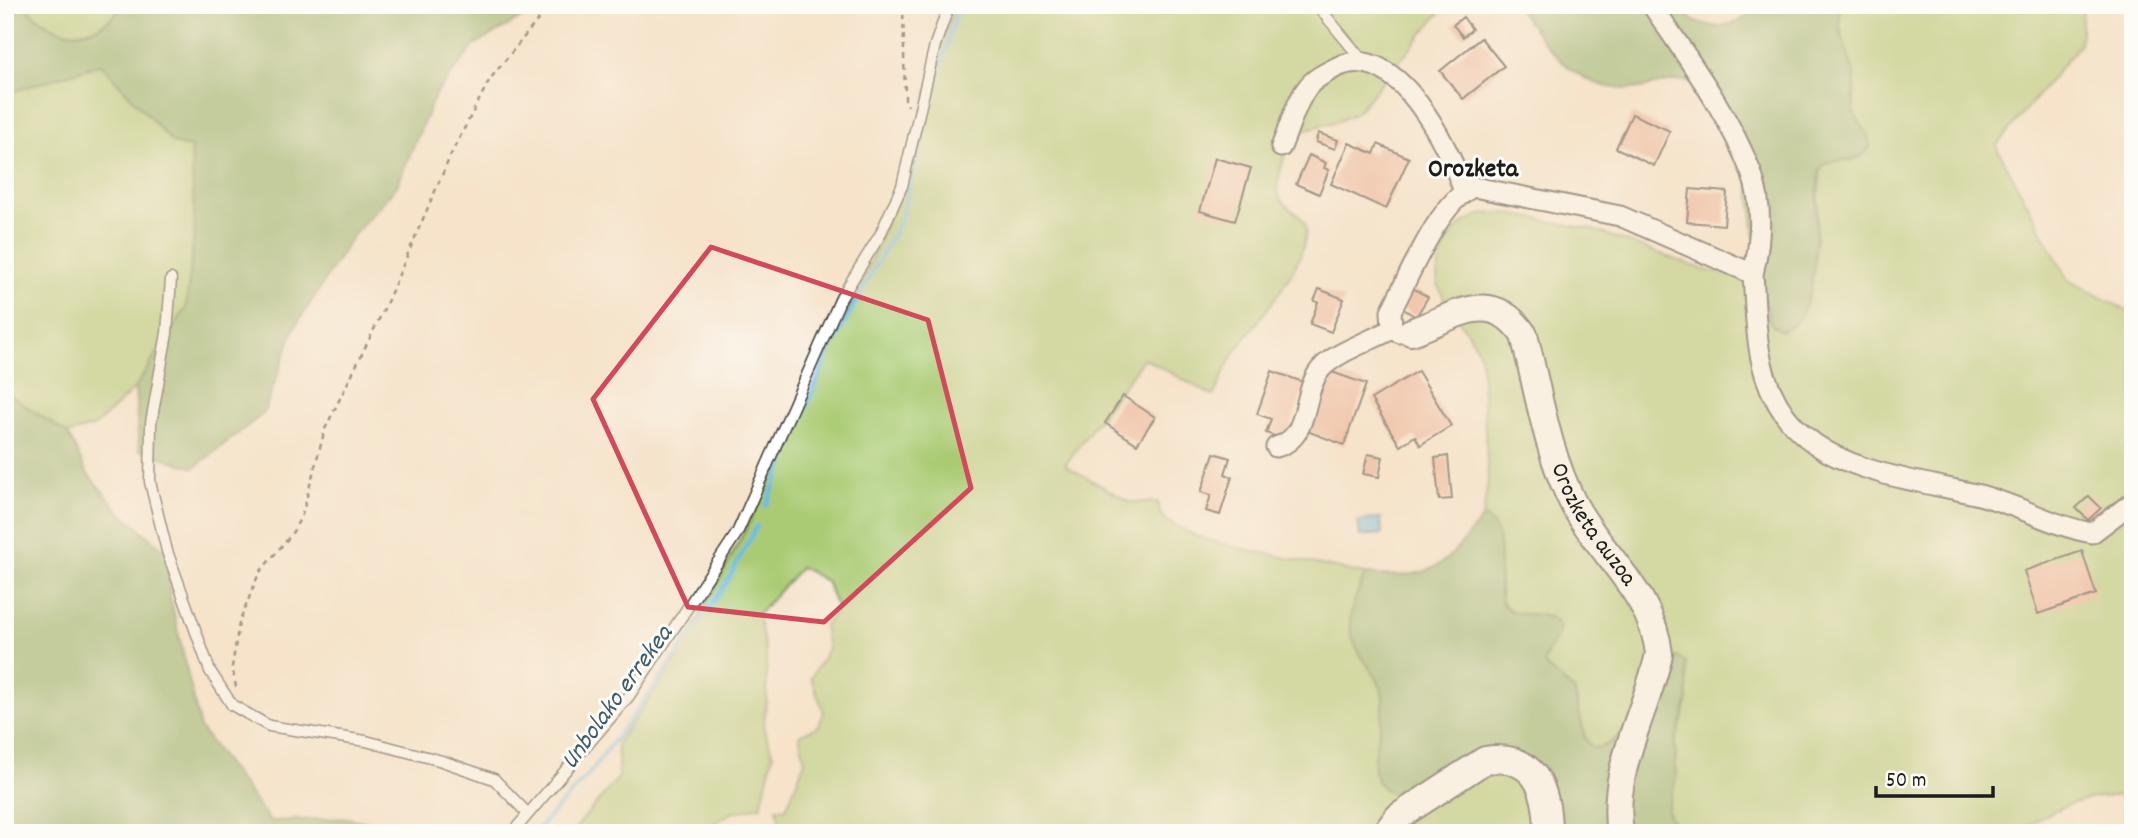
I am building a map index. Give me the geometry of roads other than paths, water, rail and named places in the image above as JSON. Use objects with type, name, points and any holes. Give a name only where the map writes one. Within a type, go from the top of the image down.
[{"type":"street","points":[[1651,5],[1709,89],[1752,174],[1759,215],[1760,245],[1753,274],[1758,338],[1768,382],[1784,415],[1800,436],[1823,451],[1898,479],[1994,499],[2092,533],[2133,502]]},
{"type":"street","points":[[1281,147],[1306,89],[1318,77],[1341,65],[1362,60],[1389,71],[1423,110],[1452,157],[1464,191]]},
{"type":"street","points":[[1276,447],[1288,444],[1300,429],[1320,370],[1335,358],[1401,330],[1391,311],[1444,214],[1464,191],[1485,187],[1620,216],[1753,274]]},
{"type":"street","name":"Orozketa auzoa","points":[[1401,330],[1473,309],[1502,311],[1514,321],[1524,335],[1550,438],[1573,502],[1596,540],[1644,603],[1657,635],[1659,654],[1624,762],[1618,797],[1620,833]]},
{"type":"street","points":[[1386,833],[1398,817],[1485,760],[1500,758],[1516,760],[1541,784],[1546,799],[1548,833]]},
{"type":"lane","points":[[513,833],[629,696],[737,533],[841,298],[880,235],[902,186],[934,45],[949,5]]},
{"type":"lane","points":[[1318,5],[1362,60]]},
{"type":"lane","points":[[171,279],[167,333],[151,423],[150,482],[167,551],[210,671],[232,705],[269,726],[366,741],[442,761],[494,779],[528,814]]},
{"type":"water","points":[[1381,518],[1382,534],[1360,536],[1358,521]]},
{"type":"waterway","points":[[766,506],[827,356],[901,219],[938,74],[959,5]]},
{"type":"waterway","name":"Unbolako errekea","points":[[534,833],[589,774],[666,671],[727,582],[757,526]]},
{"type":"district","name":"Orozketa","points":[[1473,170]]}]
